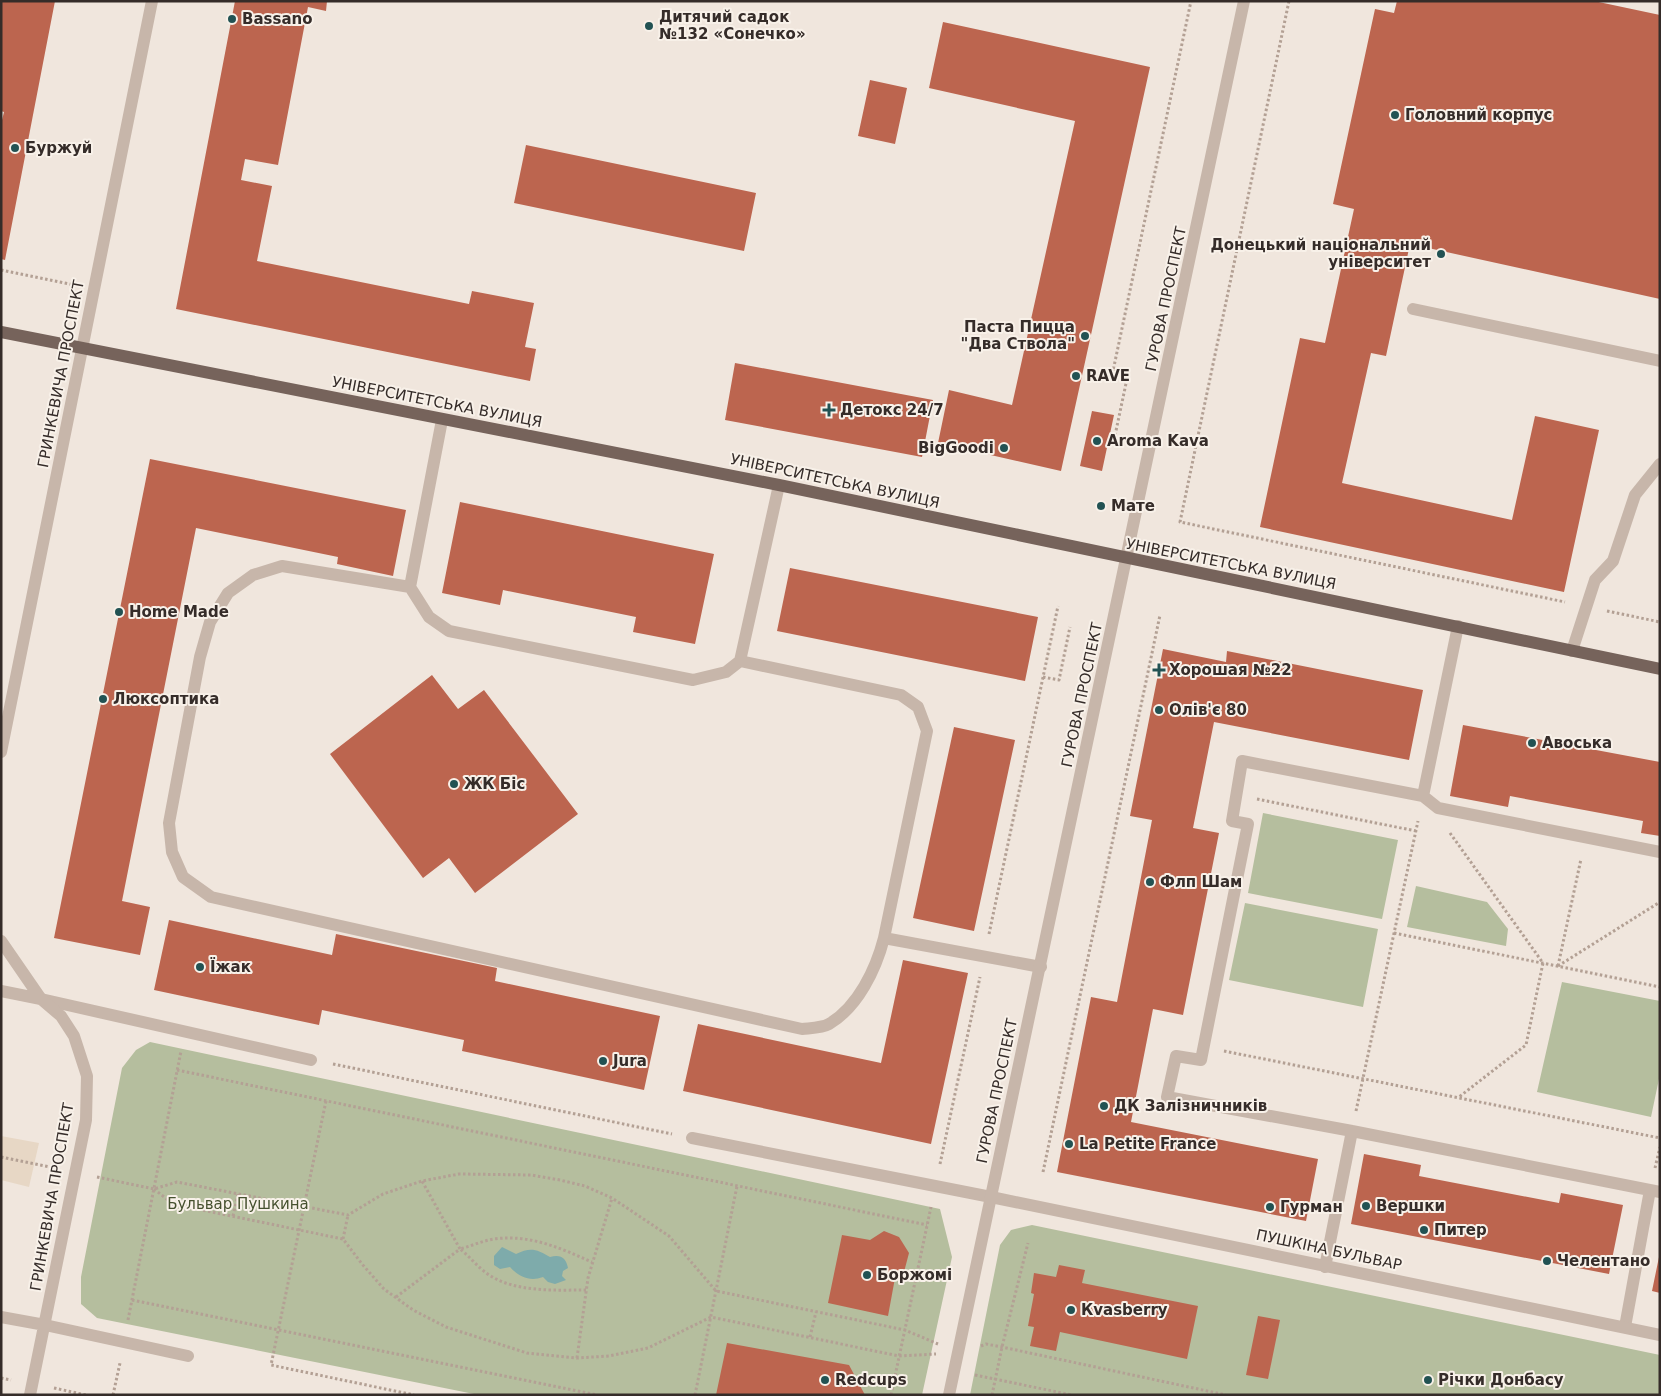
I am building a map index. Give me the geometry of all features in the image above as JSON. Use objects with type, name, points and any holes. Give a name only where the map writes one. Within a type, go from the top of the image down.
[{"type":"main road","name":"УНІВЕРСИТЕТСЬКА ВУЛИЦЯ","points":[[1,332],[779,485],[1128,560],[1458,626],[1660,669]]},
{"type":"street","name":"ГРИНКЕВИЧА ПРОСПЕКТ","points":[[1,752],[152,1]]},
{"type":"street","name":"ГУРОВА ПРОСПЕКТ","points":[[949,1395],[1128,560],[1244,1]]},
{"type":"street","points":[[1413,309],[1660,361]]},
{"type":"street","points":[[442,420],[410,587],[429,617],[449,631],[694,680],[726,672],[740,661],[779,485]]},
{"type":"street","points":[[1572,651],[1595,580],[1613,561],[1636,495],[1660,464]]},
{"type":"street","points":[[410,587],[282,566],[252,575],[228,593],[210,622],[200,657],[169,823],[172,852],[183,877],[211,896],[802,1029],[828,1025],[850,1005],[866,983],[879,958],[927,731],[918,707],[901,695],[740,661]]},
{"type":"street","points":[[1423,796],[1458,626]]},
{"type":"street","points":[[1625,1327],[1655,1192],[1352,1131],[1167,1097],[1176,1056],[1201,1060],[1248,824],[1232,821],[1242,761],[1423,796],[1438,808],[1660,852]]},
{"type":"street","points":[[884,938],[1041,967]]},
{"type":"street","name":"ГРИНКЕВИЧА ПРОСПЕКТ","points":[[1,941],[41,999],[62,1016],[66,1022],[74,1036],[87,1076],[86,1120],[30,1395]]},
{"type":"street","points":[[1,991],[311,1060]]},
{"type":"street","points":[[1325,1266],[1352,1131]]},
{"type":"street","name":"ПУШКІНА БУЛЬВАР","points":[[692,1138],[991,1197],[1660,1335]]},
{"type":"street","points":[[1,1317],[188,1356]]},
{"type":"path","points":[[1113,445],[1128,374],[1113,371],[1191,1]]},
{"type":"path","points":[[1289,1],[1180,522],[1660,622]]},
{"type":"path","points":[[1,270],[95,289]]},
{"type":"path","points":[[1043,1172],[1160,615]]},
{"type":"path","points":[[1044,677],[1059,680],[1070,627]]},
{"type":"path","points":[[1236,795],[1416,830]]},
{"type":"path","points":[[1352,1131],[1423,796]]},
{"type":"path","points":[[1446,828],[1543,964],[1526,1045],[1458,1098]]},
{"type":"path","points":[[1558,966],[1585,837]]},
{"type":"path","points":[[1558,966],[1660,902]]},
{"type":"path","points":[[1394,934],[1660,987]]},
{"type":"path","points":[[113,1395],[185,1031]]},
{"type":"path","points":[[1204,1046],[1660,1138]]},
{"type":"path","points":[[311,1060],[692,1138]]},
{"type":"path","points":[[177,1070],[927,1225]]},
{"type":"path","points":[[326,1101],[271,1365],[414,1395]]},
{"type":"path","points":[[1,1157],[154,1189],[172,1204],[343,1239],[384,1289],[413,1310],[446,1327],[487,1342],[527,1353],[578,1358],[609,1356],[648,1348],[711,1317],[899,1356],[958,1353],[986,1344],[1226,1395]]},
{"type":"path","points":[[154,1189],[177,1182],[348,1215],[383,1194],[422,1181],[459,1174],[531,1175],[585,1186],[612,1198],[669,1236],[716,1291],[905,1330],[958,1353],[972,1374],[1072,1395]]},
{"type":"path","points":[[422,1181],[460,1249],[486,1273],[507,1283],[530,1288],[586,1290]]},
{"type":"path","points":[[695,1395],[737,1186]]},
{"type":"path","points":[[234,1216],[238,1194]]},
{"type":"path","points":[[578,1358],[586,1290],[592,1262],[612,1198]]},
{"type":"path","points":[[343,1239],[348,1215]]},
{"type":"path","points":[[396,1297],[460,1249],[491,1240],[512,1238],[537,1240],[592,1262]]},
{"type":"path","points":[[992,1395],[1028,1243]]},
{"type":"path","points":[[132,1300],[597,1395]]},
{"type":"path","points":[[810,1337],[816,1312]]},
{"type":"path","points":[[890,1395],[905,1330]]},
{"type":"green space","points":[[1263,813],[1398,840],[1382,919],[1248,893]]},
{"type":"green space","points":[[1416,886],[1487,902],[1508,929],[1506,946],[1407,927]]},
{"type":"green space","points":[[1245,903],[1378,929],[1363,1007],[1229,980]]},
{"type":"green space","points":[[1562,982],[1660,1001],[1660,1074],[1651,1117],[1537,1092]]},
{"type":"green space","name":"Бульвар Пушкина","points":[[150,1042],[940,1209],[952,1257],[922,1395],[479,1395],[97,1318],[81,1304],[81,1277],[122,1068],[136,1050]]},
{"type":"green space","points":[[1032,1225],[1660,1355],[1660,1395],[970,1395],[1000,1245],[1011,1230]]},
{"type":"shaded area","points":[[1,1136],[39,1143],[29,1187],[1,1180]]},
{"type":"water","points":[[502,1247],[516,1254],[525,1250],[533,1250],[550,1257],[557,1256],[562,1258],[568,1268],[563,1271],[562,1276],[566,1280],[555,1284],[548,1282],[543,1277],[525,1278],[510,1267],[500,1269],[494,1265],[494,1256]]},
{"type":"building","points":[[1,1],[55,1],[5,260],[1,259],[1,124],[4,112],[1,111]]},
{"type":"building","points":[[235,1],[327,1],[326,11],[308,7],[278,165],[245,159],[241,180],[272,186],[257,261],[469,304],[472,291],[534,303],[525,347],[536,349],[530,381],[176,309]]},
{"type":"building","points":[[1397,1],[1594,1],[1660,15],[1660,299],[1410,244],[1386,356],[1371,353],[1342,483],[1512,520],[1535,416],[1599,430],[1564,592],[1260,527],[1300,338],[1325,343],[1354,209],[1333,204],[1375,9],[1394,13]]},
{"type":"building","points":[[943,22],[1150,67],[1061,471],[938,443],[949,390],[1012,405],[1075,121],[929,88]]},
{"type":"building","points":[[870,80],[907,88],[895,144],[858,136]]},
{"type":"building","points":[[526,145],[756,193],[744,251],[514,203]]},
{"type":"building","name":"Детокс 24/7","points":[[735,363],[933,400],[922,457],[725,420]]},
{"type":"building","name":"Aroma Kava","points":[[1092,411],[1114,415],[1102,471],[1080,466]]},
{"type":"building","points":[[150,459],[406,510],[393,576],[337,564],[338,557],[196,528],[122,901],[150,907],[140,955],[54,938]]},
{"type":"building","points":[[460,502],[714,554],[695,644],[633,632],[636,617],[503,590],[500,605],[442,593]]},
{"type":"building","points":[[790,568],[1038,617],[1025,681],[777,631]]},
{"type":"building","points":[[1163,649],[1226,662],[1227,651],[1423,690],[1409,760],[1214,722],[1193,828],[1219,833],[1183,1015],[1153,1009],[1131,1122],[1318,1159],[1306,1221],[1057,1172],[1091,997],[1117,1002],[1152,820],[1130,816]]},
{"type":"building","name":"ЖК Біс","points":[[432,675],[458,709],[484,690],[578,814],[475,893],[449,858],[423,878],[330,754]]},
{"type":"building","points":[[1463,725],[1660,762],[1660,836],[1641,833],[1643,821],[1510,796],[1508,807],[1450,796]]},
{"type":"building","points":[[954,727],[1015,740],[974,931],[913,918]]},
{"type":"building","points":[[169,920],[332,955],[336,934],[497,968],[495,981],[660,1016],[644,1090],[462,1051],[464,1040],[322,1010],[319,1025],[154,990]]},
{"type":"building","points":[[903,960],[968,973],[931,1144],[683,1091],[698,1024],[881,1063]]},
{"type":"building","points":[[1364,1154],[1421,1165],[1419,1176],[1559,1203],[1561,1193],[1623,1205],[1609,1274],[1351,1224]]},
{"type":"building","name":"Боржомi","points":[[884,1231],[899,1237],[909,1253],[904,1272],[895,1278],[888,1316],[828,1303],[842,1235],[870,1240]]},
{"type":"building","points":[[1660,1257],[1660,1293],[1652,1291]]},
{"type":"building","points":[[1059,1265],[1085,1270],[1082,1283],[1198,1306],[1187,1359],[1060,1332],[1056,1351],[1030,1346],[1034,1327],[1028,1326],[1034,1294],[1031,1293],[1034,1273],[1056,1277]]},
{"type":"building","points":[[1258,1316],[1280,1320],[1268,1379],[1246,1375]]},
{"type":"building","points":[[727,1343],[849,1365],[865,1395],[716,1395]]},
{"type":"place","name":"Bassano","points":[[232,19]]},
{"type":"place","name":"Дитячий садок №132 «Сонечко»","points":[[649,26]]},
{"type":"place","name":"Головний корпус","points":[[1395,115]]},
{"type":"place","name":"Буржуй","points":[[15,148]]},
{"type":"place","name":"Донецький національний університет","points":[[1441,254]]},
{"type":"place","name":"Паста Пицца \"Два Ствола\"","points":[[1085,336]]},
{"type":"place","name":"RAVE","points":[[1076,376]]},
{"type":"place","name":"Детокс 24/7","points":[[829,410]]},
{"type":"place","name":"Aroma Kava","points":[[1097,441]]},
{"type":"place","name":"BigGoodi","points":[[1004,448]]},
{"type":"place","name":"Мате","points":[[1101,506]]},
{"type":"place","name":"Home Made","points":[[119,612]]},
{"type":"place","name":"Хорошая №22","points":[[1159,670]]},
{"type":"place","name":"Люксоптика","points":[[103,699]]},
{"type":"place","name":"Олів'є 80","points":[[1159,710]]},
{"type":"place","name":"Авоська","points":[[1532,743]]},
{"type":"place","name":"ЖК Біс","points":[[454,784]]},
{"type":"place","name":"Флп Шам","points":[[1150,882]]},
{"type":"place","name":"Їжак","points":[[200,967]]},
{"type":"place","name":"Jura","points":[[603,1061]]},
{"type":"place","name":"ДК Залізничників","points":[[1104,1106]]},
{"type":"place","name":"La Petite France","points":[[1069,1144]]},
{"type":"place","name":"Вершки","points":[[1366,1206]]},
{"type":"place","name":"Гурман","points":[[1270,1207]]},
{"type":"place","name":"Питер","points":[[1424,1230]]},
{"type":"place","name":"Челентано","points":[[1547,1261]]},
{"type":"place","name":"Боржомi","points":[[867,1275]]},
{"type":"place","name":"Кvasberry","points":[[1071,1310]]},
{"type":"place","name":"Redcups","points":[[825,1380]]},
{"type":"place","name":"Річки Донбасу","points":[[1428,1380]]}]
